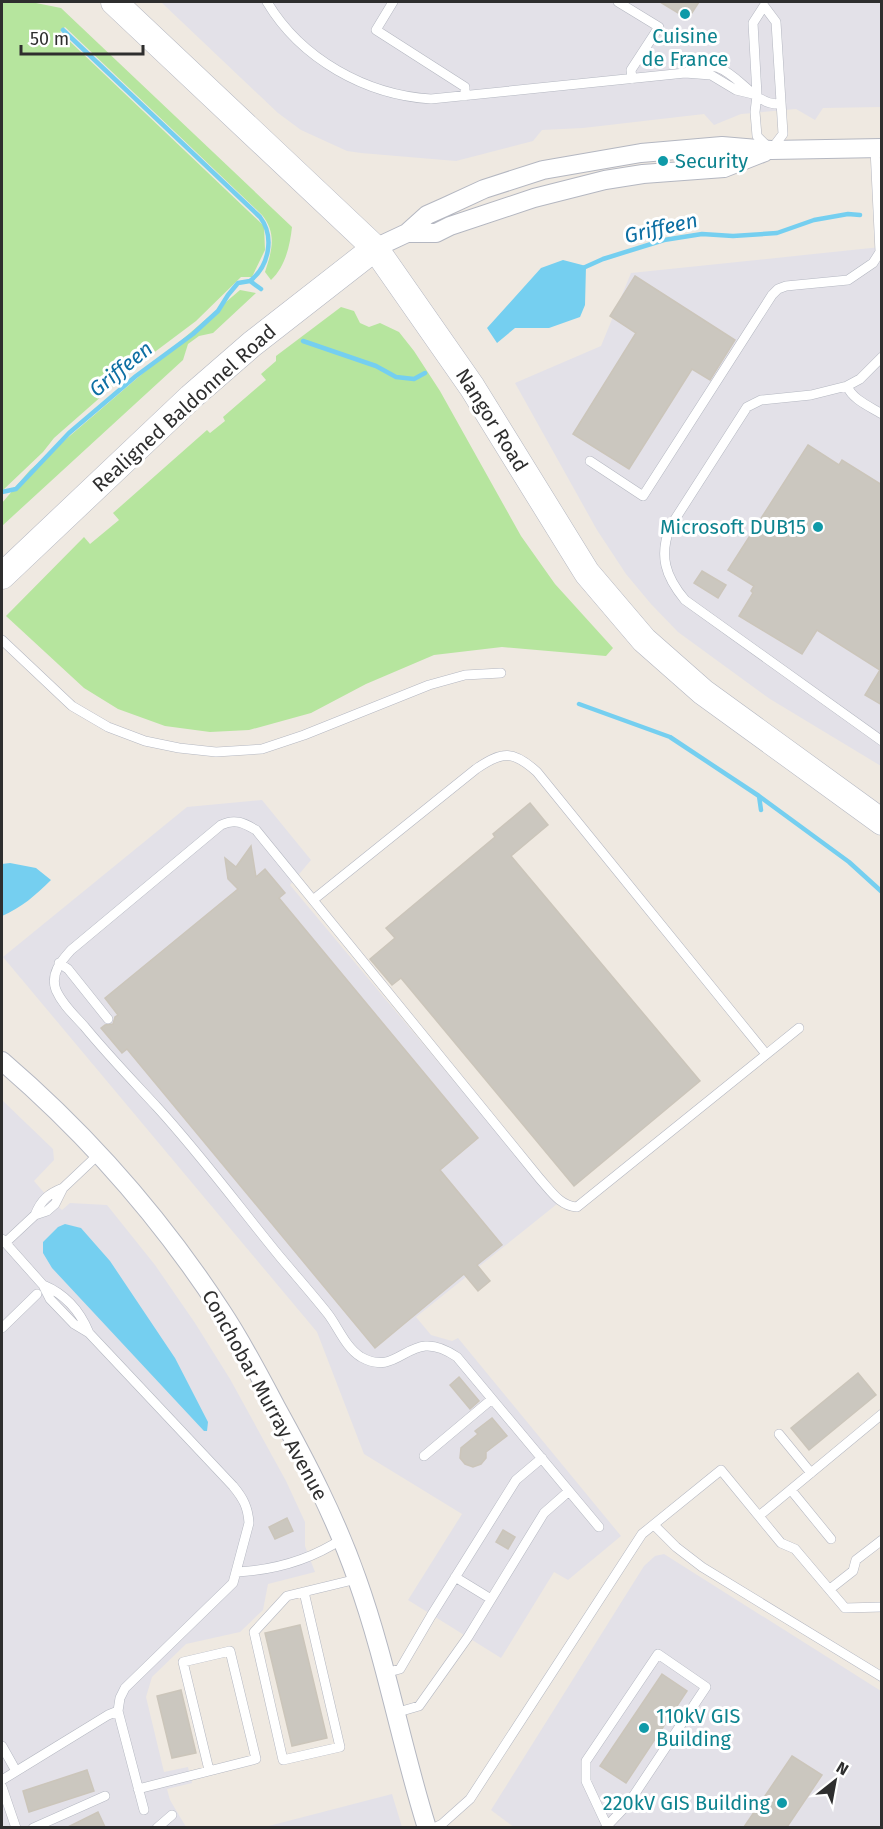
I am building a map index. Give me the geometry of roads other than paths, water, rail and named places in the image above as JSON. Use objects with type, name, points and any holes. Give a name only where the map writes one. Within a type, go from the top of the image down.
[{"type":"main road","name":"Nangor Road","points":[[114,2],[375,248],[472,387],[587,573],[644,640],[703,692],[882,822]]},
{"type":"main road","name":"Realigned Baldonnel Road","points":[[2,576],[191,397],[252,344],[375,248]]},
{"type":"street","points":[[375,248],[407,233],[427,216],[445,207],[484,189],[543,170],[641,153],[722,146],[771,150],[878,148]]},
{"type":"street","name":"Conchobar Murray Avenue","points":[[2,1061],[100,1153],[184,1256],[223,1314],[314,1475],[357,1579],[427,1827]]},
{"type":"lane","points":[[267,2],[288,29],[314,54],[343,73],[365,84],[416,98],[465,96],[685,73],[711,75],[736,90],[780,104]]},
{"type":"lane","points":[[393,2],[376,30],[465,87],[465,96]]},
{"type":"lane","points":[[618,2],[659,27],[631,70],[632,79]]},
{"type":"lane","points":[[765,4],[776,22],[783,134],[771,150],[757,136],[755,112],[757,95],[753,23],[765,4]]},
{"type":"lane","points":[[590,461],[644,496],[772,295],[778,289],[786,286],[848,280],[873,263],[880,252],[878,148]]},
{"type":"lane","points":[[882,357],[860,379],[847,386],[811,395],[761,400],[747,407],[670,527],[664,541],[663,554],[670,579],[685,600],[882,741]]},
{"type":"lane","points":[[847,386],[850,393],[857,399],[882,414]]},
{"type":"lane","points":[[2,640],[72,706],[108,727],[146,741],[216,752],[262,749],[304,735],[429,685],[465,675],[501,673]]},
{"type":"lane","points":[[313,900],[494,756],[515,757],[526,762],[537,772],[766,1054]]},
{"type":"lane","points":[[599,1527],[457,1357],[446,1349],[419,1346],[395,1360],[382,1363],[369,1360],[354,1352],[327,1314],[158,1108],[114,1063],[64,1003],[56,988],[55,976],[59,963],[70,950],[226,823],[239,822],[256,830],[540,1179],[558,1200],[569,1207],[578,1207],[799,1028]]},
{"type":"lane","points":[[59,963],[68,969],[108,1019]]},
{"type":"lane","points":[[100,1153],[63,1188],[50,1193],[39,1203],[35,1215],[3,1241],[43,1285],[58,1291],[82,1317],[89,1333],[233,1486],[246,1503],[249,1523],[233,1583],[124,1688],[120,1698],[118,1711],[144,1810]]},
{"type":"lane","points":[[2,1328],[37,1294]]},
{"type":"lane","points":[[424,1456],[492,1399]]},
{"type":"lane","points":[[759,1516],[882,1414]]},
{"type":"lane","points":[[779,1434],[811,1473]]},
{"type":"lane","points":[[385,1673],[400,1669],[516,1480],[542,1458]]},
{"type":"lane","points":[[434,1827],[442,1824],[470,1799],[642,1534],[722,1470],[781,1543],[795,1549],[845,1608],[882,1607]]},
{"type":"lane","points":[[791,1490],[831,1539]]},
{"type":"lane","points":[[395,1713],[418,1706],[468,1637],[544,1514],[569,1491]]},
{"type":"lane","points":[[654,1525],[676,1547],[702,1567],[882,1677]]},
{"type":"lane","points":[[237,1572],[263,1570],[294,1563],[342,1539]]},
{"type":"lane","points":[[830,1589],[853,1571],[856,1560],[882,1540]]},
{"type":"lane","points":[[455,1577],[492,1599]]},
{"type":"lane","points":[[304,1592],[340,1748],[283,1760],[254,1632],[287,1596],[357,1579]]},
{"type":"lane","points":[[138,1789],[256,1759],[230,1651],[183,1662],[209,1770]]},
{"type":"lane","points":[[658,1654],[706,1687],[628,1804],[606,1827],[586,1781],[586,1761],[658,1654]]},
{"type":"lane","points":[[2,1780],[118,1711]]},
{"type":"lane","points":[[2,1746],[16,1771]]},
{"type":"lane","points":[[2,1787],[16,1827]]},
{"type":"lane","points":[[33,1827],[105,1796]]},
{"type":"lane","points":[[157,1827],[172,1815]]},
{"type":"water","points":[[563,260],[586,266],[585,305],[580,317],[549,328],[515,328],[497,343],[487,328],[541,268]]},
{"type":"water","points":[[10,863],[36,868],[51,880],[28,901],[2,916],[2,864]]},
{"type":"water","points":[[65,1224],[81,1228],[110,1261],[175,1358],[208,1422],[207,1431],[204,1431],[52,1268],[43,1253],[43,1242],[58,1227]]},
{"type":"waterway","points":[[63,30],[260,217],[267,233],[268,251],[262,267],[250,281]]},
{"type":"waterway","name":"Griffeen","points":[[583,268],[603,259],[664,240],[702,234],[733,236],[777,233],[814,220],[848,214],[860,215]]},
{"type":"waterway","name":"Griffeen","points":[[2,492],[16,489],[69,433],[136,376],[193,334],[218,311],[238,283],[250,281],[261,289]]},
{"type":"waterway","name":"Griffeen","points":[[303,341],[376,366],[396,377],[414,379],[425,373]]},
{"type":"waterway","points":[[579,704],[670,737],[759,796],[849,862],[882,892]]},
{"type":"waterway","points":[[759,796],[761,810]]},
{"type":"place","name":"Cuisine de France","points":[[685,14]]},
{"type":"place","name":"Security","points":[[663,161]]},
{"type":"place","name":"Microsoft DUB15","points":[[818,527]]},
{"type":"place","name":"110kV GIS Building","points":[[644,1728]]},
{"type":"place","name":"220kV GIS Building","points":[[782,1803]]}]
